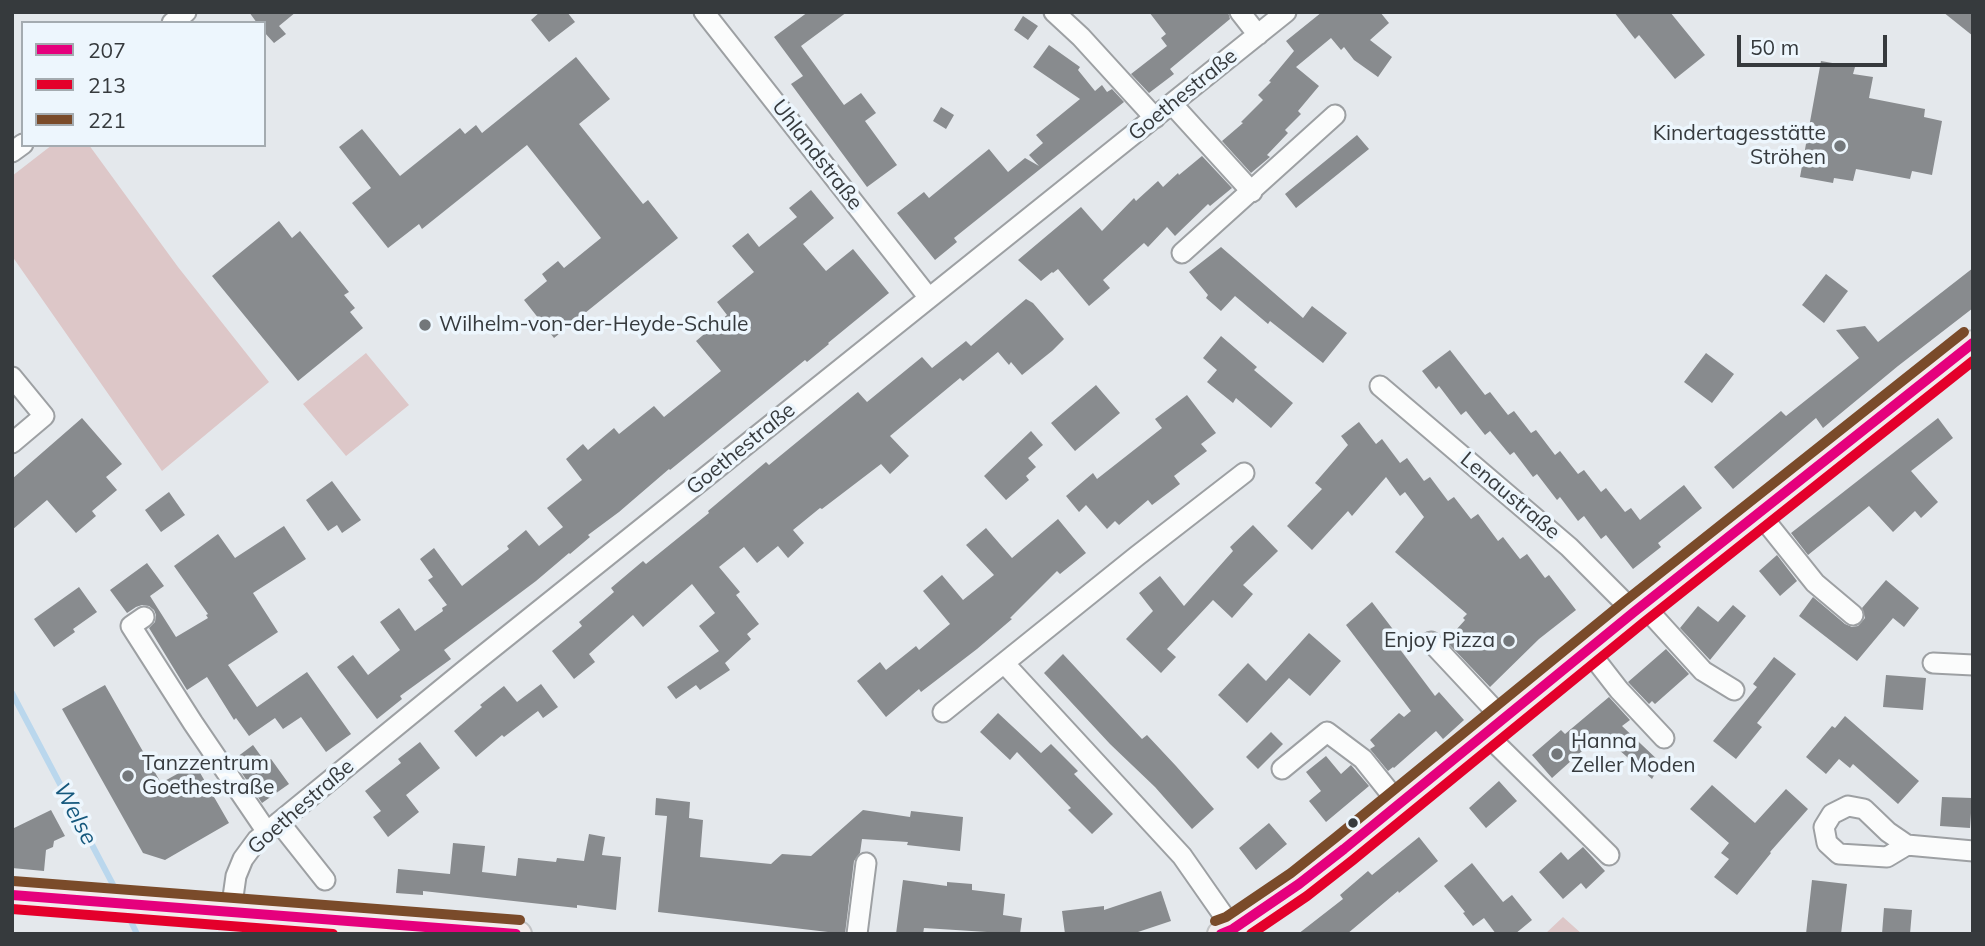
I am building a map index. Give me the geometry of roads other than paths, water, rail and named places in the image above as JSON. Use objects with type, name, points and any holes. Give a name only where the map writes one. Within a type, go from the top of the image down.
[{"type":"main road","points":[[1226,931],[1299,884],[1639,608],[1973,343]]},
{"type":"main road","points":[[12,895],[519,934]]},
{"type":"street","name":"Uhlandstraße","points":[[704,12],[929,298]]},
{"type":"street","points":[[1054,12],[1082,37],[1155,118]]},
{"type":"street","points":[[1240,12],[1258,35]]},
{"type":"street","name":"Goethestraße","points":[[230,911],[236,876],[243,859],[257,840],[1286,12]]},
{"type":"street","points":[[1172,104],[1252,192]]},
{"type":"street","points":[[1182,253],[1335,115]]},
{"type":"street","points":[[12,377],[44,416],[12,443]]},
{"type":"street","name":"Lenaustraße","points":[[1380,386],[1639,608],[1703,671],[1734,690]]},
{"type":"street","points":[[943,712],[1244,473]]},
{"type":"street","points":[[1759,513],[1815,583],[1853,615]]},
{"type":"street","points":[[144,617],[131,626],[200,734],[273,827],[325,880]]},
{"type":"street","points":[[1431,642],[1494,726],[1609,855]]},
{"type":"street","points":[[1588,650],[1619,690],[1664,738]]},
{"type":"street","points":[[1004,663],[1182,856],[1226,931]]},
{"type":"street","points":[[1933,663],[1973,665]]},
{"type":"street","points":[[1282,769],[1327,732],[1363,759],[1399,804]]},
{"type":"street","points":[[1906,845],[1973,851]]},
{"type":"street","points":[[857,934],[866,863]]},
{"type":"waterway","name":"Welse","points":[[12,693],[119,896]]},
{"type":"waterway","name":"Welse","points":[[125,909],[137,934]]},
{"type":"place","name":"Kindertagesstätte Ströhen","points":[[1840,146]]},
{"type":"place","name":"Wilhelm-von-der-Heyde-Schule","points":[[425,325]]},
{"type":"place","name":"Enjoy Pizza","points":[[1509,641]]},
{"type":"place","name":"Hanna Zeller Moden","points":[[1557,754]]},
{"type":"place","name":"Tanzzentrum Goethestraße","points":[[128,776]]}]
